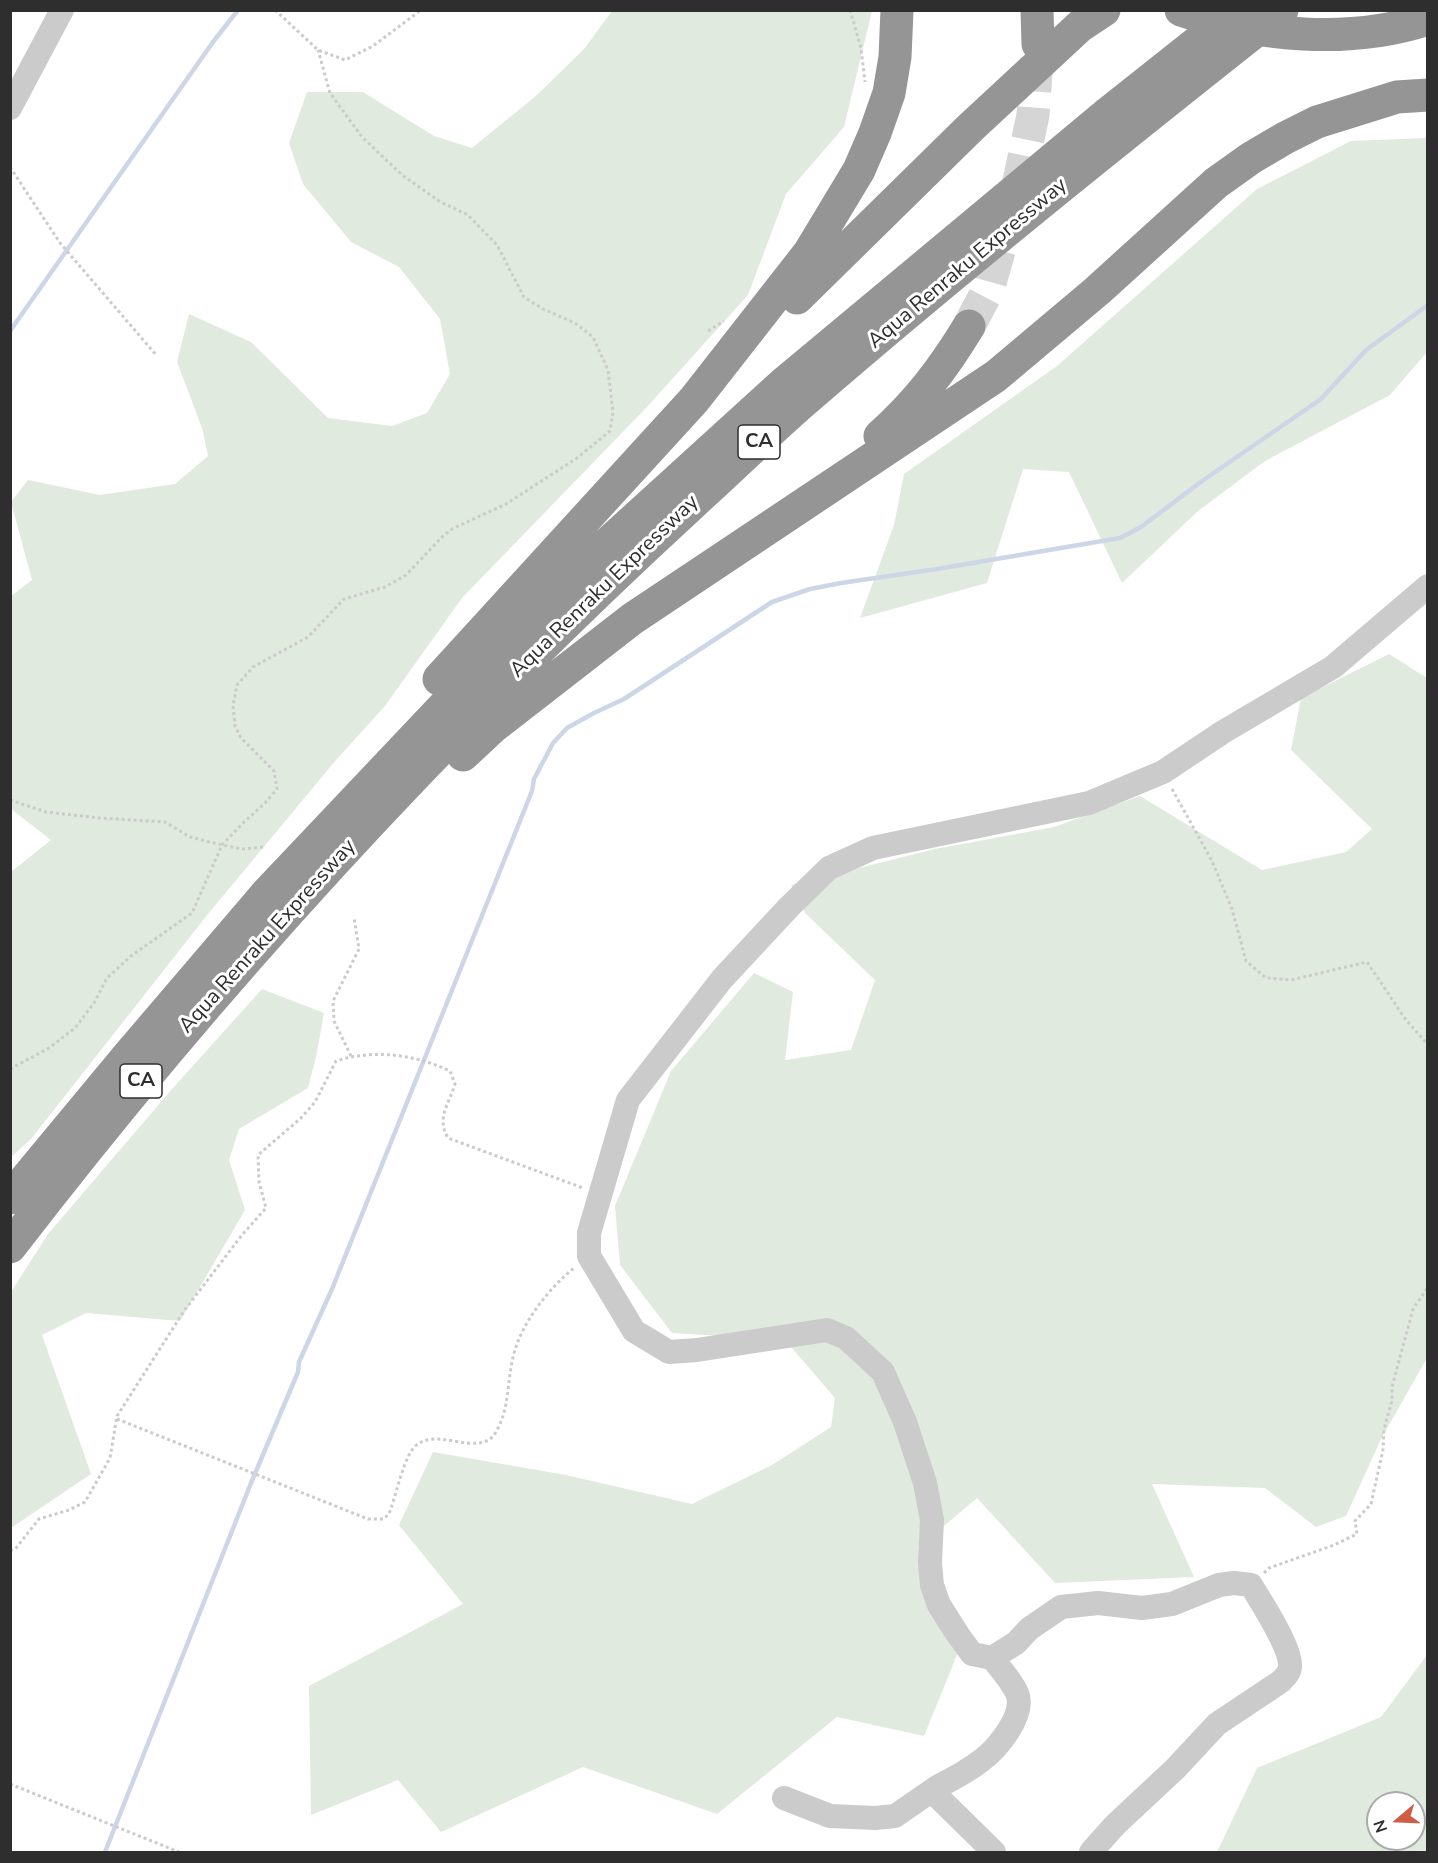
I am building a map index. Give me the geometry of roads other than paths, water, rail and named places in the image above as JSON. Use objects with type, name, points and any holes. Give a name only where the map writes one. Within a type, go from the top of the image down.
[{"type":"highway","points":[[135,1068],[256,879],[366,764],[441,677],[694,400],[809,253],[859,170],[889,93],[895,57],[897,10]]},
{"type":"highway","points":[[1037,10],[1038,44]]},
{"type":"highway","points":[[694,400],[734,369],[813,280],[970,128],[1080,26],[1104,10]]},
{"type":"highway","points":[[1181,10],[1213,21],[1297,34],[1342,34],[1386,30],[1428,19]]},
{"type":"highway","name":"Aqua Renraku Expressway","points":[[10,1198],[135,1068],[482,666],[606,546],[783,384],[1107,114],[1238,10]]},
{"type":"highway","name":"Aqua Renraku Expressway","points":[[270,912],[394,795],[627,564],[802,403],[1123,135],[1282,10]]},
{"type":"highway","points":[[135,1068],[222,1003],[411,804],[492,727],[632,619],[996,376],[1097,291],[1216,183],[1251,158],[1317,122],[1397,98],[1428,95]]},
{"type":"highway","points":[[782,520],[811,492],[908,412],[950,358],[969,326]]},
{"type":"highway","name":"Aqua Renraku Expressway","points":[[10,1247],[135,1068]]},
{"type":"street","points":[[10,108],[62,10]]},
{"type":"street","points":[[784,1798],[830,1816],[875,1818],[895,1816],[984,1759],[1007,1733],[1019,1708],[1017,1693],[992,1658],[972,1654],[939,1605],[932,1585],[930,1563],[932,1520],[925,1483],[905,1422],[883,1372],[846,1338],[826,1330],[697,1350],[669,1352],[634,1331],[589,1256],[589,1233],[628,1100],[722,979],[829,868],[873,848],[1089,803],[1163,772],[1224,732],[1333,667],[1428,586]]},
{"type":"street","points":[[992,1658],[1061,1607],[1098,1603],[1142,1608],[1172,1604],[1219,1585],[1234,1583],[1251,1585],[1276,1628],[1288,1655],[1290,1666],[1288,1674],[1280,1682],[1217,1724],[1175,1769],[1115,1825],[1091,1852]]},
{"type":"street","points":[[938,1787],[939,1798],[994,1852]]},
{"type":"waterway","points":[[10,331],[213,42],[238,10]]},
{"type":"waterway","points":[[105,1852],[251,1483],[298,1372],[299,1362],[332,1289],[532,791],[534,779],[553,743],[567,728],[624,699],[772,602],[810,589],[841,583],[1120,538],[1141,527],[1202,481],[1321,399],[1366,350],[1428,305]]},
{"type":"tunnel","points":[[969,326],[988,290],[1019,181],[1033,115],[1038,46]]}]
